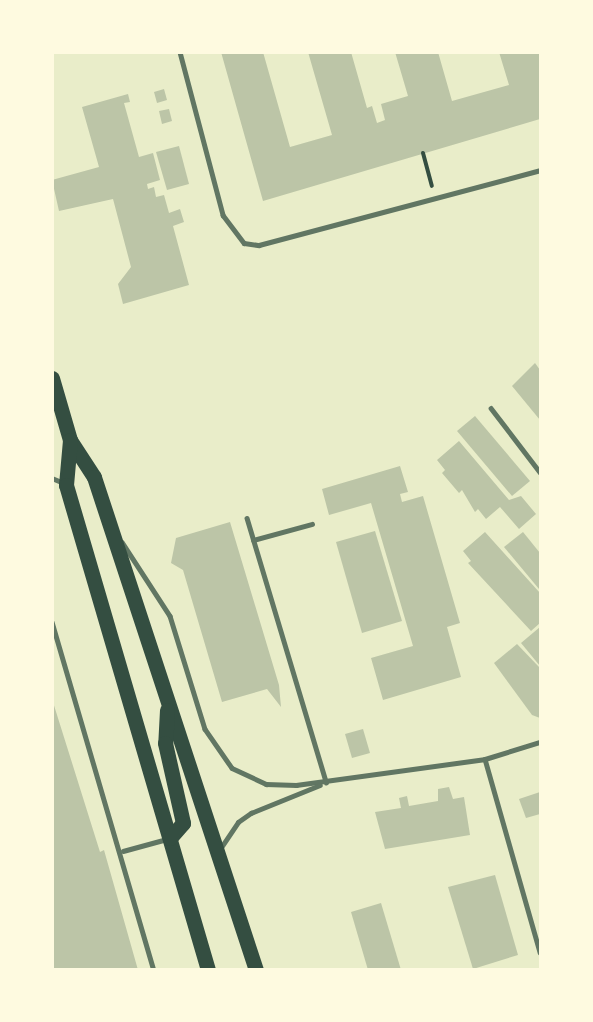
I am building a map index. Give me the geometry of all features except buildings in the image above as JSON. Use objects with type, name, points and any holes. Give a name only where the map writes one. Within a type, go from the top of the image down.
[{"type":"main road","points":[[52,378],[70,440],[94,477],[256,969]]},
{"type":"main road","points":[[70,440],[59,482],[170,838],[208,969]]},
{"type":"main road","points":[[167,701],[165,743],[183,823],[170,838]]},
{"type":"lane","points":[[180,52],[223,215],[244,243],[259,245],[540,170]]},
{"type":"lane","points":[[491,408],[540,472]]},
{"type":"lane","points":[[247,518],[326,782]]},
{"type":"lane","points":[[253,540],[312,524]]},
{"type":"lane","points":[[109,525],[170,616],[214,748],[232,768],[266,784],[326,782],[485,759],[540,742]]},
{"type":"lane","points":[[52,622],[123,851],[154,969]]},
{"type":"lane","points":[[485,759],[540,952]]},
{"type":"lane","points":[[219,852],[228,833],[251,813],[326,782]]},
{"type":"lane","points":[[123,851],[170,838]]},
{"type":"path","points":[[423,153],[432,186]]}]
